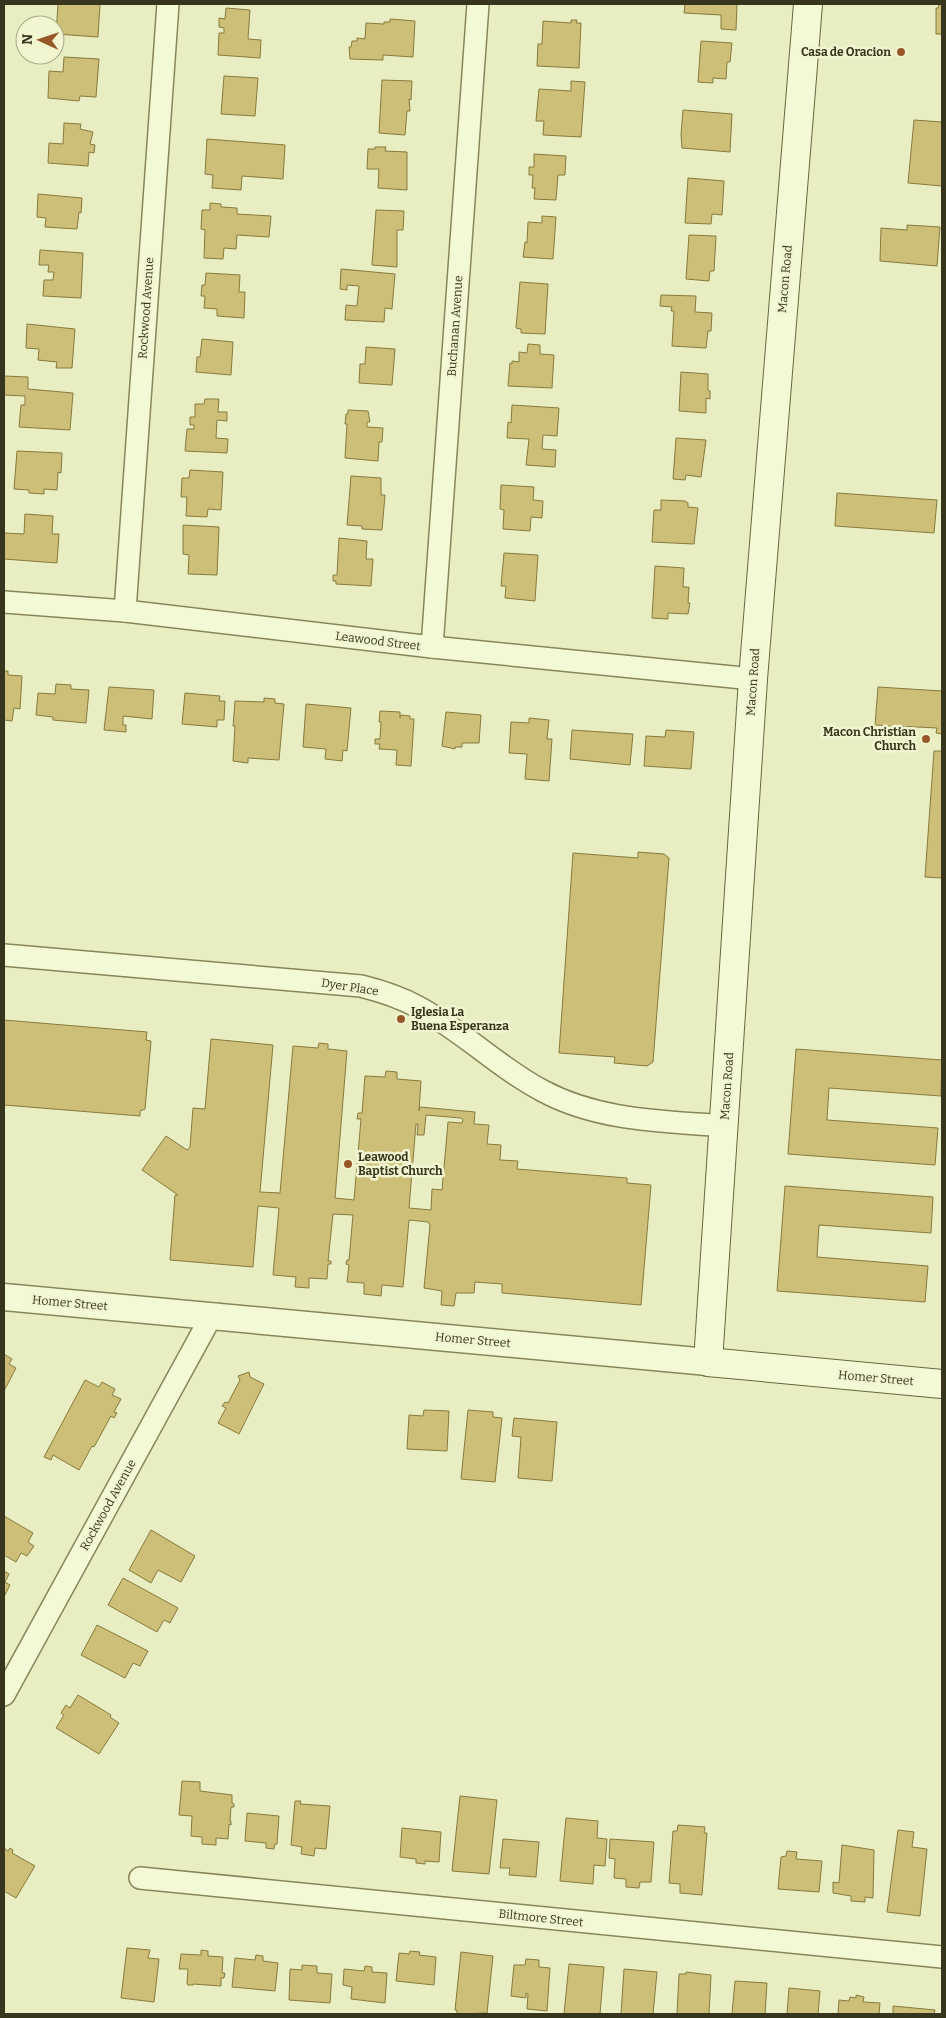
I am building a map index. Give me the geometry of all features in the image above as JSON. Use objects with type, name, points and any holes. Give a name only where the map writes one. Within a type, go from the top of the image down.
[{"type":"main road","name":"Macon Road","points":[[708,1362],[753,679],[808,4]]},
{"type":"main road","name":"Homer Street","points":[[708,1362],[942,1384]]},
{"type":"street","name":"Rockwood Avenue","points":[[125,611],[168,4]]},
{"type":"street","name":"Buchanan Avenue","points":[[432,647],[478,4]]},
{"type":"street","name":"Leawood Street","points":[[4,602],[125,611],[432,647],[753,679]]},
{"type":"street","name":"Dyer Place","points":[[4,955],[361,986],[386,992],[418,1006],[450,1026],[513,1074],[544,1092],[573,1104],[602,1113],[631,1118],[724,1126]]},
{"type":"street","name":"Homer Street","points":[[4,1297],[708,1362]]},
{"type":"street","name":"Rockwood Avenue","points":[[4,1695],[212,1315]]},
{"type":"street","name":"Biltmore Street","points":[[140,1878],[942,1957]]},
{"type":"building","points":[[58,4],[100,4],[98,37],[65,35],[65,15],[57,15]]},
{"type":"building","points":[[685,4],[737,4],[736,30],[721,29],[721,15],[684,13]]},
{"type":"building","points":[[939,4],[942,4],[942,34],[936,34],[936,8],[938,8]]},
{"type":"building","points":[[226,8],[250,10],[248,39],[261,40],[260,58],[218,55],[219,33],[224,33],[224,28],[219,27],[219,18],[225,19]]},
{"type":"building","points":[[390,19],[415,21],[413,57],[383,55],[383,60],[350,59],[349,47],[351,47],[352,41],[357,41],[357,38],[365,39],[366,23],[384,24],[384,22],[390,22]]},
{"type":"building","points":[[571,20],[577,20],[576,23],[581,23],[579,68],[537,66],[538,44],[542,44],[543,21],[571,23]]},
{"type":"building","points":[[701,41],[732,43],[730,62],[727,62],[726,79],[713,78],[713,83],[698,82]]},
{"type":"building","points":[[65,57],[99,59],[96,97],[80,96],[79,101],[48,98],[49,71],[63,72]]},
{"type":"building","points":[[224,76],[258,78],[255,116],[221,114]]},
{"type":"building","points":[[382,80],[412,81],[411,100],[409,99],[410,111],[407,111],[405,135],[379,133]]},
{"type":"building","points":[[571,81],[585,82],[581,137],[543,135],[544,121],[536,121],[539,89],[571,91]]},
{"type":"building","points":[[683,110],[732,114],[730,152],[682,148]]},
{"type":"building","points":[[914,120],[942,122],[942,186],[908,183]]},
{"type":"building","points":[[64,123],[81,124],[80,129],[93,132],[90,144],[95,145],[94,153],[89,152],[88,166],[48,163],[49,143],[63,144]]},
{"type":"building","points":[[207,139],[285,145],[283,179],[242,176],[241,190],[212,188],[213,175],[205,174]]},
{"type":"building","points":[[375,147],[386,147],[385,151],[407,152],[407,190],[378,188],[379,169],[367,169],[368,149],[375,149]]},
{"type":"building","points":[[534,154],[566,156],[565,175],[558,175],[556,200],[534,199],[535,188],[532,188],[533,175],[529,175],[529,167],[534,167]]},
{"type":"building","points":[[688,178],[724,181],[722,215],[712,214],[711,224],[685,223]]},
{"type":"building","points":[[38,194],[82,198],[77,229],[45,227],[46,218],[37,217]]},
{"type":"building","points":[[210,203],[221,204],[221,207],[237,208],[237,214],[271,216],[269,237],[237,235],[236,249],[224,248],[223,259],[204,258],[205,230],[201,229],[202,210],[210,210]]},
{"type":"building","points":[[376,210],[404,211],[403,230],[397,230],[397,267],[372,265]]},
{"type":"building","points":[[542,216],[556,217],[553,259],[523,257],[525,242],[527,243],[528,222],[542,223]]},
{"type":"building","points":[[907,225],[940,227],[937,266],[880,261],[881,228],[907,230]]},
{"type":"building","points":[[689,235],[716,236],[714,271],[710,271],[709,281],[686,279]]},
{"type":"building","points":[[40,250],[83,253],[81,298],[43,296],[44,280],[53,280],[54,272],[48,272],[49,265],[39,265]]},
{"type":"building","points":[[341,269],[395,274],[392,309],[385,308],[384,322],[345,320],[346,305],[357,306],[359,286],[347,285],[347,290],[340,289]]},
{"type":"building","points":[[206,273],[240,275],[239,292],[245,292],[244,318],[217,316],[217,309],[204,308],[205,296],[201,296],[202,285],[205,285]]},
{"type":"building","points":[[520,282],[548,284],[545,334],[521,333],[521,329],[516,328]]},
{"type":"building","points":[[661,295],[696,296],[695,312],[712,313],[711,331],[708,331],[706,348],[672,346],[674,311],[671,311],[672,307],[660,306]]},
{"type":"building","points":[[27,324],[75,329],[72,368],[56,368],[57,362],[38,360],[39,349],[26,348]]},
{"type":"building","points":[[202,339],[233,342],[231,375],[196,372],[197,357],[200,357]]},
{"type":"building","points":[[528,344],[540,345],[540,354],[554,355],[552,388],[508,386],[510,363],[512,364],[512,361],[519,362],[519,352],[527,353]]},
{"type":"building","points":[[366,347],[395,349],[392,385],[359,383],[360,364],[365,364]]},
{"type":"building","points":[[681,372],[708,374],[710,399],[706,398],[706,413],[679,411]]},
{"type":"building","points":[[4,376],[28,377],[28,389],[73,393],[70,430],[19,427],[21,405],[25,405],[25,396],[4,395]]},
{"type":"building","points":[[205,399],[219,399],[218,412],[227,412],[227,421],[217,420],[216,438],[228,439],[227,453],[185,451],[187,429],[194,429],[194,425],[190,425],[190,417],[195,417],[195,404],[204,404]]},
{"type":"building","points":[[512,405],[559,408],[557,436],[543,435],[542,449],[556,450],[555,467],[526,465],[529,439],[507,438],[508,422],[511,423]]},
{"type":"building","points":[[348,410],[368,411],[370,422],[367,422],[367,427],[383,428],[382,442],[379,442],[378,461],[345,458],[347,424],[345,424]]},
{"type":"building","points":[[676,438],[706,440],[701,477],[686,475],[685,480],[673,479]]},
{"type":"building","points":[[17,451],[62,453],[61,473],[58,472],[57,490],[44,489],[44,494],[14,489]]},
{"type":"building","points":[[190,470],[223,472],[221,510],[208,509],[207,517],[186,516],[187,497],[181,497],[182,478],[189,478]]},
{"type":"building","points":[[351,476],[381,478],[381,495],[385,495],[382,530],[362,529],[362,526],[347,525]]},
{"type":"building","points":[[501,485],[534,487],[533,500],[543,501],[542,518],[531,517],[530,531],[503,529],[504,510],[500,509]]},
{"type":"building","points":[[837,493],[937,500],[934,533],[835,526]]},
{"type":"building","points":[[661,500],[685,501],[688,503],[688,507],[698,508],[694,544],[652,542],[654,510],[661,510]]},
{"type":"building","points":[[25,514],[53,516],[52,534],[59,534],[57,563],[4,559],[4,533],[24,534]]},
{"type":"building","points":[[183,525],[219,527],[217,575],[188,574],[189,555],[183,554]]},
{"type":"building","points":[[339,538],[367,541],[366,559],[373,559],[371,586],[336,584],[336,581],[333,581],[333,575],[337,575]]},
{"type":"building","points":[[504,553],[538,555],[535,601],[505,598],[506,586],[501,586]]},
{"type":"building","points":[[655,566],[684,568],[683,587],[689,587],[688,603],[690,603],[688,614],[668,613],[668,619],[652,618]]},
{"type":"building","points":[[4,671],[8,671],[8,675],[22,676],[20,709],[14,708],[12,721],[4,720]]},
{"type":"building","points":[[56,684],[71,685],[71,689],[89,690],[86,723],[53,720],[53,717],[36,715],[38,693],[55,694]]},
{"type":"building","points":[[109,687],[154,690],[152,719],[123,716],[123,725],[126,725],[126,732],[104,730]]},
{"type":"building","points":[[878,687],[942,691],[942,734],[936,733],[937,728],[896,726],[896,729],[890,728],[890,726],[875,725]]},
{"type":"building","points":[[185,693],[220,696],[219,701],[225,701],[224,720],[217,720],[217,727],[182,724]]},
{"type":"building","points":[[264,698],[275,699],[275,703],[284,704],[279,760],[248,758],[248,763],[233,761],[235,701],[264,702]]},
{"type":"building","points":[[306,704],[351,708],[347,751],[343,750],[342,761],[325,759],[326,749],[303,747]]},
{"type":"building","points":[[380,711],[400,712],[400,718],[401,715],[410,716],[410,719],[414,719],[411,766],[396,765],[397,750],[379,749],[380,744],[375,744],[375,739],[380,739]]},
{"type":"building","points":[[446,712],[481,715],[479,743],[462,743],[462,747],[455,747],[455,749],[442,746]]},
{"type":"building","points":[[529,718],[549,720],[547,739],[552,739],[549,781],[525,779],[527,754],[509,753],[511,722],[529,723]]},
{"type":"building","points":[[572,730],[633,734],[630,765],[570,759]]},
{"type":"building","points":[[666,730],[694,732],[691,769],[644,766],[646,736],[665,737]]},
{"type":"building","points":[[934,751],[942,751],[942,878],[925,877]]},
{"type":"building","points":[[638,852],[664,854],[669,858],[653,1062],[647,1066],[614,1063],[615,1057],[559,1053],[573,853],[638,858]]},
{"type":"building","points":[[4,1020],[147,1032],[146,1040],[151,1041],[145,1109],[140,1111],[140,1116],[4,1105]]},
{"type":"building","points":[[211,1039],[273,1045],[260,1192],[280,1193],[293,1046],[318,1048],[319,1043],[328,1044],[328,1049],[347,1051],[335,1198],[354,1200],[361,1119],[357,1119],[358,1113],[362,1113],[365,1076],[385,1077],[386,1071],[397,1072],[397,1079],[421,1081],[419,1111],[420,1107],[475,1112],[474,1124],[489,1125],[487,1144],[501,1145],[500,1160],[518,1161],[517,1169],[627,1178],[627,1183],[651,1185],[641,1305],[502,1293],[502,1284],[475,1282],[474,1293],[456,1293],[454,1306],[441,1305],[442,1291],[424,1288],[430,1225],[428,1222],[409,1220],[403,1287],[382,1285],[381,1296],[364,1294],[364,1283],[347,1282],[349,1265],[346,1264],[347,1260],[349,1260],[353,1215],[333,1214],[328,1261],[331,1261],[331,1264],[328,1264],[327,1279],[309,1278],[309,1288],[295,1287],[296,1277],[273,1275],[279,1208],[258,1206],[253,1267],[170,1260],[175,1195],[178,1195],[142,1170],[166,1136],[187,1150],[190,1147],[193,1108],[205,1109]],"holes":[[[426,1115],[461,1118],[463,1120],[462,1123],[448,1122],[442,1190],[432,1189],[431,1210],[409,1208],[416,1124],[418,1124],[417,1135],[424,1135]]]},
{"type":"building","points":[[796,1049],[942,1060],[941,1096],[829,1088],[827,1120],[938,1128],[935,1165],[788,1154]]},
{"type":"building","points":[[785,1186],[933,1197],[931,1233],[819,1225],[817,1257],[928,1266],[925,1302],[777,1291]]},
{"type":"building","points":[[4,1354],[12,1359],[9,1364],[16,1368],[4,1391]]},
{"type":"building","points":[[249,1372],[250,1377],[264,1384],[239,1434],[218,1423],[226,1408],[222,1406],[225,1402],[228,1403],[240,1380],[238,1376]]},
{"type":"building","points":[[85,1380],[99,1387],[102,1382],[115,1389],[112,1395],[121,1399],[114,1412],[117,1413],[114,1418],[111,1416],[79,1470],[53,1455],[51,1460],[44,1457]]},
{"type":"building","points":[[424,1410],[449,1411],[447,1451],[407,1449],[409,1415],[423,1416]]},
{"type":"building","points":[[468,1410],[493,1412],[493,1417],[502,1418],[495,1482],[461,1479]]},
{"type":"building","points":[[514,1418],[557,1422],[552,1481],[518,1478],[521,1437],[512,1436]]},
{"type":"building","points":[[4,1516],[33,1533],[28,1542],[34,1546],[27,1556],[21,1553],[16,1562],[4,1555]]},
{"type":"building","points":[[151,1530],[195,1556],[181,1582],[158,1570],[151,1583],[129,1570]]},
{"type":"building","points":[[4,1571],[9,1574],[5,1582],[10,1585],[4,1597]]},
{"type":"building","points":[[123,1578],[178,1608],[170,1623],[164,1620],[157,1632],[108,1605]]},
{"type":"building","points":[[97,1625],[148,1651],[140,1666],[133,1663],[125,1678],[81,1655]]},
{"type":"building","points":[[78,1695],[111,1715],[110,1717],[119,1723],[99,1754],[56,1728],[64,1715],[61,1713],[66,1705],[70,1708]]},
{"type":"building","points":[[182,1781],[200,1782],[200,1791],[232,1795],[234,1807],[231,1807],[231,1825],[229,1824],[228,1839],[216,1838],[216,1845],[202,1844],[202,1837],[191,1836],[192,1816],[179,1815]]},
{"type":"building","points":[[460,1796],[497,1800],[489,1874],[452,1871]]},
{"type":"building","points":[[295,1801],[301,1801],[300,1804],[330,1806],[326,1849],[315,1848],[314,1856],[301,1854],[302,1847],[291,1845]]},
{"type":"building","points":[[247,1813],[279,1816],[277,1844],[275,1844],[274,1849],[266,1848],[266,1843],[245,1841]]},
{"type":"building","points":[[566,1818],[598,1821],[597,1838],[607,1839],[605,1866],[594,1865],[593,1884],[560,1881]]},
{"type":"building","points":[[678,1825],[705,1827],[704,1833],[707,1833],[702,1895],[680,1893],[680,1884],[669,1883],[673,1831],[677,1831]]},
{"type":"building","points":[[402,1828],[441,1832],[439,1862],[425,1861],[425,1864],[416,1863],[416,1859],[400,1857]]},
{"type":"building","points":[[898,1830],[914,1832],[912,1847],[927,1849],[920,1916],[887,1912]]},
{"type":"building","points":[[503,1839],[539,1842],[536,1877],[509,1875],[510,1868],[500,1868]]},
{"type":"building","points":[[610,1839],[654,1842],[651,1882],[640,1882],[639,1888],[626,1887],[626,1879],[614,1878],[615,1859],[609,1858]]},
{"type":"building","points":[[842,1845],[874,1850],[873,1898],[865,1897],[865,1902],[851,1901],[851,1896],[833,1893],[833,1882],[839,1883]]},
{"type":"building","points":[[4,1848],[8,1851],[10,1848],[13,1850],[12,1853],[35,1866],[16,1898],[4,1891]]},
{"type":"building","points":[[787,1851],[797,1852],[796,1859],[822,1861],[819,1892],[778,1889],[781,1857],[786,1856]]},
{"type":"building","points":[[127,1948],[150,1950],[148,1958],[159,1959],[154,2002],[121,1998]]},
{"type":"building","points":[[201,1950],[208,1951],[208,1956],[223,1957],[222,1973],[225,1973],[224,1978],[221,1978],[221,1986],[188,1985],[188,1969],[179,1969],[181,1954],[201,1955]]},
{"type":"building","points":[[410,1951],[420,1952],[419,1955],[436,1957],[434,1985],[396,1981],[399,1953],[409,1954]]},
{"type":"building","points":[[461,1952],[493,1956],[487,2013],[457,2014],[457,2010],[455,2010]]},
{"type":"building","points":[[256,1955],[263,1956],[263,1961],[278,1963],[275,1991],[232,1987],[235,1958],[255,1960]]},
{"type":"building","points":[[526,1959],[539,1960],[539,1967],[550,1968],[547,2011],[527,2009],[528,1994],[526,1993],[526,1998],[511,1996],[514,1965],[525,1965]]},
{"type":"building","points":[[569,1964],[604,1967],[600,2014],[564,2014]]},
{"type":"building","points":[[302,1965],[317,1966],[317,1973],[332,1974],[330,2003],[289,2000],[290,1969],[302,1970]]},
{"type":"building","points":[[365,1966],[372,1967],[372,1972],[387,1973],[385,2003],[351,1999],[352,1987],[343,1985],[344,1969],[364,1971]]},
{"type":"building","points":[[624,1969],[657,1972],[653,2014],[621,2014]]},
{"type":"building","points":[[686,1972],[711,1975],[709,2014],[677,2014],[679,1974],[686,1974]]},
{"type":"building","points":[[735,1981],[767,1983],[765,2014],[732,2014]]},
{"type":"building","points":[[789,1988],[820,1991],[818,2014],[787,2014]]},
{"type":"building","points":[[856,1995],[864,1997],[863,2002],[880,2003],[879,2014],[838,2014],[839,2000],[849,2001],[850,1997],[856,1998]]},
{"type":"building","points":[[893,2006],[935,2010],[934,2014],[893,2014]]},
{"type":"place","name":"Casa de Oracion","points":[[901,52]]},
{"type":"place","name":"Macon Christian Church","points":[[926,739]]},
{"type":"place","name":"Iglesia La Buena Esperanza","points":[[401,1019]]},
{"type":"place","name":"Leawood Baptist Church","points":[[348,1164]]}]
